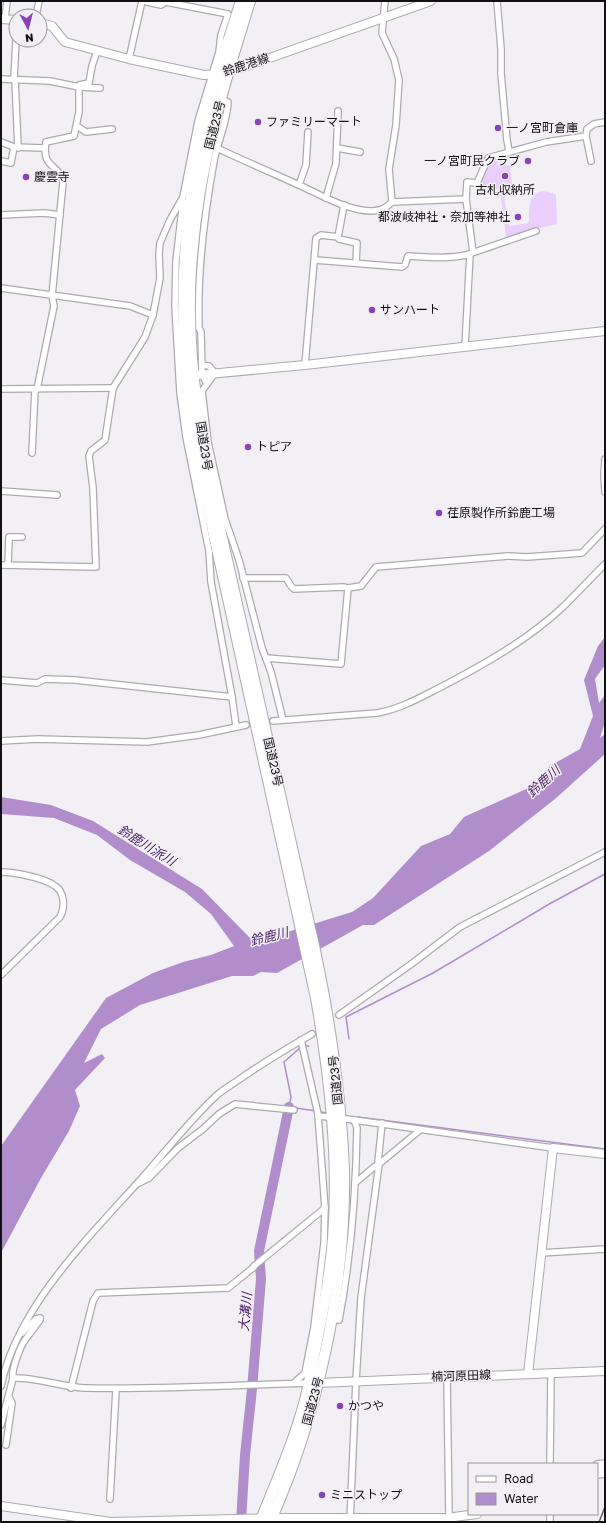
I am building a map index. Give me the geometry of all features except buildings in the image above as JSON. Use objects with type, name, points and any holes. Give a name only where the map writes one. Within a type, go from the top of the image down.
[{"type":"highway","name":"国道23号","points":[[194,375],[182,340],[182,296],[187,222],[198,153],[215,74],[241,1]]},
{"type":"highway","name":"国道23号","points":[[250,1],[221,99],[208,152],[197,209],[191,272],[195,328],[194,375],[190,418],[195,449],[257,711],[336,1075],[344,1169],[342,1234],[335,1298],[331,1319],[313,1383]]},
{"type":"highway","name":"国道23号","points":[[266,1520],[299,1450],[313,1383],[330,1271],[334,1210],[332,1110],[320,997]]},
{"type":"main road","name":"鈴鹿港線","points":[[48,25],[52,26],[65,42],[129,59],[204,75],[228,72],[431,1]]},
{"type":"main road","points":[[194,375],[305,365],[605,331]]},
{"type":"main road","points":[[528,1374],[553,1148],[605,1154]]},
{"type":"main road","name":"楠河原田線","points":[[313,1383],[605,1371]]},
{"type":"main road","points":[[1,1506],[111,1522],[235,1520],[249,1518],[266,1520],[350,1520],[449,1518],[470,1515]]},
{"type":"street","points":[[3,19],[8,1]]},
{"type":"street","points":[[129,59],[142,1],[161,5],[166,2],[228,14],[221,35],[215,74],[198,121],[183,197],[176,261],[175,306],[181,399],[186,437],[209,551],[212,582],[236,726]]},
{"type":"street","points":[[385,1],[382,19],[382,34],[394,59],[399,80],[396,125],[389,169],[392,202]]},
{"type":"street","points":[[497,1],[501,49],[501,73],[507,140],[510,151]]},
{"type":"street","points":[[1,161],[11,163],[16,147],[14,79],[16,48]]},
{"type":"street","points":[[79,87],[79,85],[89,83],[92,66],[97,51]]},
{"type":"street","points":[[1,79],[50,81],[79,87],[100,88]]},
{"type":"street","points":[[32,452],[36,389],[54,306],[52,296],[63,182],[62,176],[47,162],[44,148],[46,142],[74,136],[80,112],[79,87]]},
{"type":"street","points":[[207,384],[194,375],[202,365],[200,332],[195,328],[203,230],[217,148],[224,130],[227,113],[228,102],[221,99]]},
{"type":"street","points":[[326,198],[336,164],[338,111]]},
{"type":"street","points":[[591,161],[586,129],[594,124],[605,122]]},
{"type":"street","points":[[77,126],[86,132],[112,129]]},
{"type":"street","points":[[299,185],[306,165],[308,132]]},
{"type":"street","points":[[465,346],[472,253],[466,199],[467,182],[477,183],[488,158],[546,142],[586,136]]},
{"type":"street","points":[[1,142],[16,147],[44,148]]},
{"type":"street","points":[[217,148],[326,198],[344,205],[365,210],[374,211],[385,209],[392,202],[466,199]]},
{"type":"street","points":[[337,148],[360,152]]},
{"type":"street","points":[[1,565],[96,567],[93,488],[89,456],[91,451],[105,440],[113,388],[145,337],[153,315],[160,278],[160,243],[170,220],[183,197]]},
{"type":"street","points":[[338,237],[344,205]]},
{"type":"street","points":[[1,215],[44,213],[60,215]]},
{"type":"street","points":[[315,260],[402,267],[405,265],[408,256],[456,257],[536,231]]},
{"type":"street","points":[[305,365],[316,238],[321,235],[338,237],[339,239],[357,243],[356,263]]},
{"type":"street","points":[[1,288],[130,306],[153,315]]},
{"type":"street","points":[[202,365],[209,366],[215,373],[202,391],[208,442],[225,519],[239,560],[283,720]]},
{"type":"street","points":[[1,389],[113,388]]},
{"type":"street","points":[[605,459],[605,492]]},
{"type":"street","points":[[1,491],[57,495]]},
{"type":"street","points":[[243,578],[286,578],[294,589],[348,588],[361,586],[376,567],[508,556],[527,557],[582,553],[605,529]]},
{"type":"street","points":[[8,565],[9,536],[22,537]]},
{"type":"street","points":[[273,721],[377,713],[393,710],[411,702],[500,654],[535,630],[564,606],[605,564]]},
{"type":"street","points":[[266,658],[341,664],[348,588]]},
{"type":"street","points":[[1,680],[37,683],[45,679],[75,680],[232,697]]},
{"type":"street","points":[[1,741],[38,739],[146,742],[199,735],[246,725]]},
{"type":"street","points":[[339,1015],[410,965],[460,927],[605,852]]},
{"type":"street","points":[[1,872],[36,878],[56,886],[62,893],[64,910],[60,917],[1,975]]},
{"type":"street","points":[[1,1386],[9,1358],[19,1334],[58,1275],[96,1230],[218,1094],[248,1073],[302,1042],[312,1034]]},
{"type":"street","points":[[294,1383],[305,1373],[314,1327],[324,1243],[325,1208],[318,1115],[302,1042]]},
{"type":"street","points":[[137,1184],[149,1178],[178,1148],[203,1129],[219,1114],[235,1104],[293,1110]]},
{"type":"street","points":[[318,1115],[328,1117]]},
{"type":"street","points":[[347,1119],[420,1128],[420,1130],[553,1148]]},
{"type":"street","points":[[331,1319],[339,1320],[349,1244],[355,1183],[357,1128],[354,1120]]},
{"type":"street","points":[[350,1520],[361,1298],[379,1164],[382,1123]]},
{"type":"street","points":[[355,1183],[420,1130]]},
{"type":"street","points":[[71,1388],[93,1301],[98,1293],[228,1288],[325,1208]]},
{"type":"street","points":[[541,1253],[605,1249]]},
{"type":"street","points":[[1,1425],[13,1378],[12,1372],[24,1340],[33,1330],[40,1318],[36,1320],[29,1328],[19,1334]]},
{"type":"street","points":[[550,1463],[551,1373]]},
{"type":"street","points":[[447,1377],[449,1518]]},
{"type":"street","points":[[13,1378],[23,1378],[71,1388],[116,1389],[165,1389],[256,1384],[313,1383]]},
{"type":"street","points":[[110,1499],[116,1389]]},
{"type":"street","points":[[6,1445],[12,1403],[9,1397]]},
{"type":"shaded area","points":[[496,158],[498,165],[510,165],[512,185],[504,194],[508,224],[510,226],[528,223],[529,207],[533,196],[542,191],[556,195],[557,224],[508,238],[506,237],[500,190],[482,185],[481,183],[487,165]]},
{"type":"water","name":"鈴鹿川","points":[[605,637],[605,665],[595,679],[599,703],[605,695],[605,722],[600,738],[605,734],[605,754],[555,799],[489,851],[374,925],[363,925],[277,973],[261,972],[253,976],[232,976],[140,1005],[101,1029],[84,1063],[102,1054],[105,1058],[75,1090],[80,1106],[69,1131],[41,1178],[1,1253],[1,1146],[106,998],[153,973],[183,962],[211,955],[234,946],[211,914],[185,892],[130,860],[97,835],[54,818],[1,814],[1,797],[51,805],[93,821],[202,889],[252,940],[284,933],[352,912],[373,898],[421,846],[450,834],[464,817],[535,785],[550,766],[580,749],[593,716],[584,680],[598,646]]},
{"type":"waterway","points":[[349,1039],[346,1017],[433,973],[551,903],[605,874]]},
{"type":"waterway","points":[[290,1108],[291,1097],[284,1062],[301,1047]]},
{"type":"waterway","name":"大溝川","points":[[241,1522],[245,1455],[261,1279],[259,1251],[289,1107]]},
{"type":"waterway","points":[[296,1108],[316,1111]]},
{"type":"waterway","points":[[320,1112],[328,1113]]},
{"type":"waterway","points":[[358,1117],[605,1149]]},
{"type":"railway","points":[[599,1522],[605,1507]]},
{"type":"place","name":"ファミリーマート","points":[[258,122]]},
{"type":"place","name":"一ノ宮町倉庫","points":[[498,128]]},
{"type":"place","name":"一ノ宮町民クラブ","points":[[528,161]]},
{"type":"place","name":"古札収納所","points":[[505,176]]},
{"type":"place","name":"慶雲寺","points":[[26,177]]},
{"type":"place","name":"都波岐神社・奈加等神社","points":[[518,217]]},
{"type":"place","name":"サンハート","points":[[372,310]]},
{"type":"place","name":"トピア","points":[[248,447]]},
{"type":"place","name":"荏原製作所鈴鹿工場","points":[[439,513]]},
{"type":"place","name":"かつや","points":[[340,1406]]},
{"type":"place","name":"ミニストップ","points":[[322,1495]]},
{"type":"water label","name":"鈴鹿川派川","points":[[147,845]]}]
